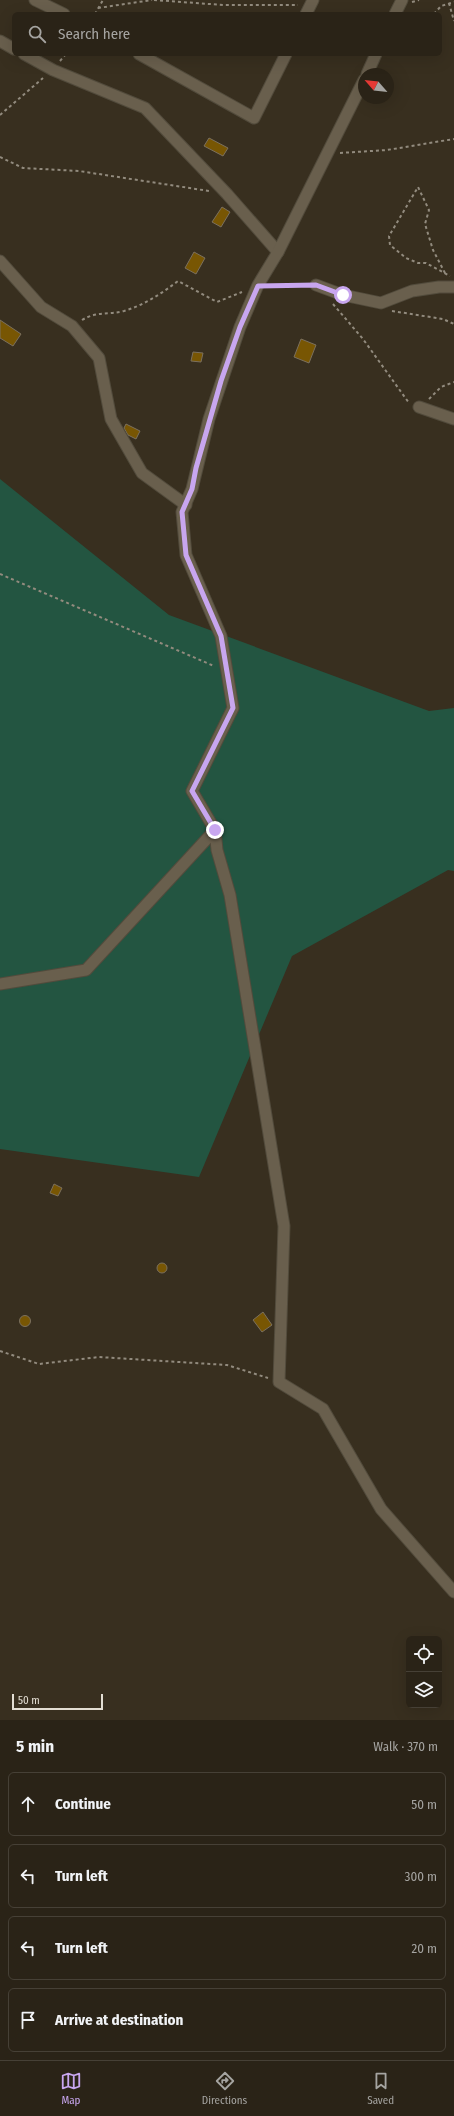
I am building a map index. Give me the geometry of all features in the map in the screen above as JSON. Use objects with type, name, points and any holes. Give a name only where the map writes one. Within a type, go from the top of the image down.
[{"type":"street","points":[[35,0],[60,12]]},
{"type":"street","points":[[396,12],[402,0]]},
{"type":"street","points":[[0,41],[12,47]]},
{"type":"street","points":[[28,56],[54,70],[145,108],[227,194],[278,252]]},
{"type":"street","points":[[143,56],[254,118],[285,56]]},
{"type":"street","points":[[370,68],[375,56]]},
{"type":"street","points":[[358,92],[327,151],[278,252],[258,286],[240,327],[221,381],[196,468],[192,489],[182,512],[186,555],[221,636],[233,708],[192,791],[215,830],[217,850],[230,895],[284,1226],[279,1382],[323,1409],[381,1509],[454,1592]]},
{"type":"street","points":[[0,261],[41,307],[72,326],[99,358],[111,419],[142,473],[186,505]]},
{"type":"street","points":[[316,285],[381,303],[412,291],[439,287],[454,287]]},
{"type":"street","points":[[419,407],[454,419]]},
{"type":"street","points":[[0,984],[86,970],[215,830]]},
{"type":"path","points":[[95,12],[103,0]]},
{"type":"path","points":[[98,8],[153,0],[223,5],[310,6]]},
{"type":"path","points":[[436,12],[441,6],[454,2]]},
{"type":"path","points":[[449,3],[454,21]]},
{"type":"path","points":[[0,115],[54,70],[64,56]]},
{"type":"path","points":[[327,151],[336,154],[387,150],[454,139]]},
{"type":"path","points":[[0,157],[22,168],[79,171],[227,194]]},
{"type":"path","points":[[418,187],[429,210],[425,224],[433,250],[445,273],[426,263],[418,263],[406,258],[390,245],[389,236],[418,187]]},
{"type":"path","points":[[72,326],[91,314],[123,311],[159,296],[178,281],[217,302],[258,286],[316,285]]},
{"type":"path","points":[[371,301],[392,312],[442,319],[454,324]]},
{"type":"path","points":[[332,303],[363,338],[411,405],[419,407],[441,387],[454,382]]},
{"type":"path","points":[[0,574],[228,672]]},
{"type":"path","points":[[0,1351],[40,1364],[99,1357],[227,1365],[279,1382]]},
{"type":"green space","points":[[0,479],[169,615],[429,711],[454,708],[454,871],[448,870],[292,956],[199,1177],[0,1149]]},
{"type":"building","points":[[209,138],[228,148],[223,156],[204,146]]},
{"type":"building","points":[[222,207],[230,212],[221,227],[212,222]]},
{"type":"building","points":[[194,252],[205,258],[196,274],[185,268]]},
{"type":"building","points":[[0,320],[21,334],[13,346],[0,338]]},
{"type":"building","points":[[301,339],[316,345],[309,363],[294,357]]},
{"type":"building","points":[[193,352],[203,353],[201,362],[191,361]]},
{"type":"building","points":[[126,424],[140,431],[136,439],[128,435],[124,428]]},
{"type":"building","points":[[54,1184],[62,1188],[58,1196],[50,1193]]},
{"type":"building","points":[[160,1263],[164,1263],[167,1268],[164,1273],[160,1273],[157,1270],[157,1266]]},
{"type":"building","points":[[263,1312],[272,1325],[262,1332],[253,1320]]},
{"type":"building","points":[[25,1315],[29,1317],[31,1321],[29,1325],[25,1327],[21,1325],[19,1321],[21,1317]]},
{"type":"route","points":[[215,830],[192,791],[233,708],[221,636],[186,555],[182,512],[192,489],[209,419],[221,381],[240,327],[258,286],[316,285],[343,295]]}]
